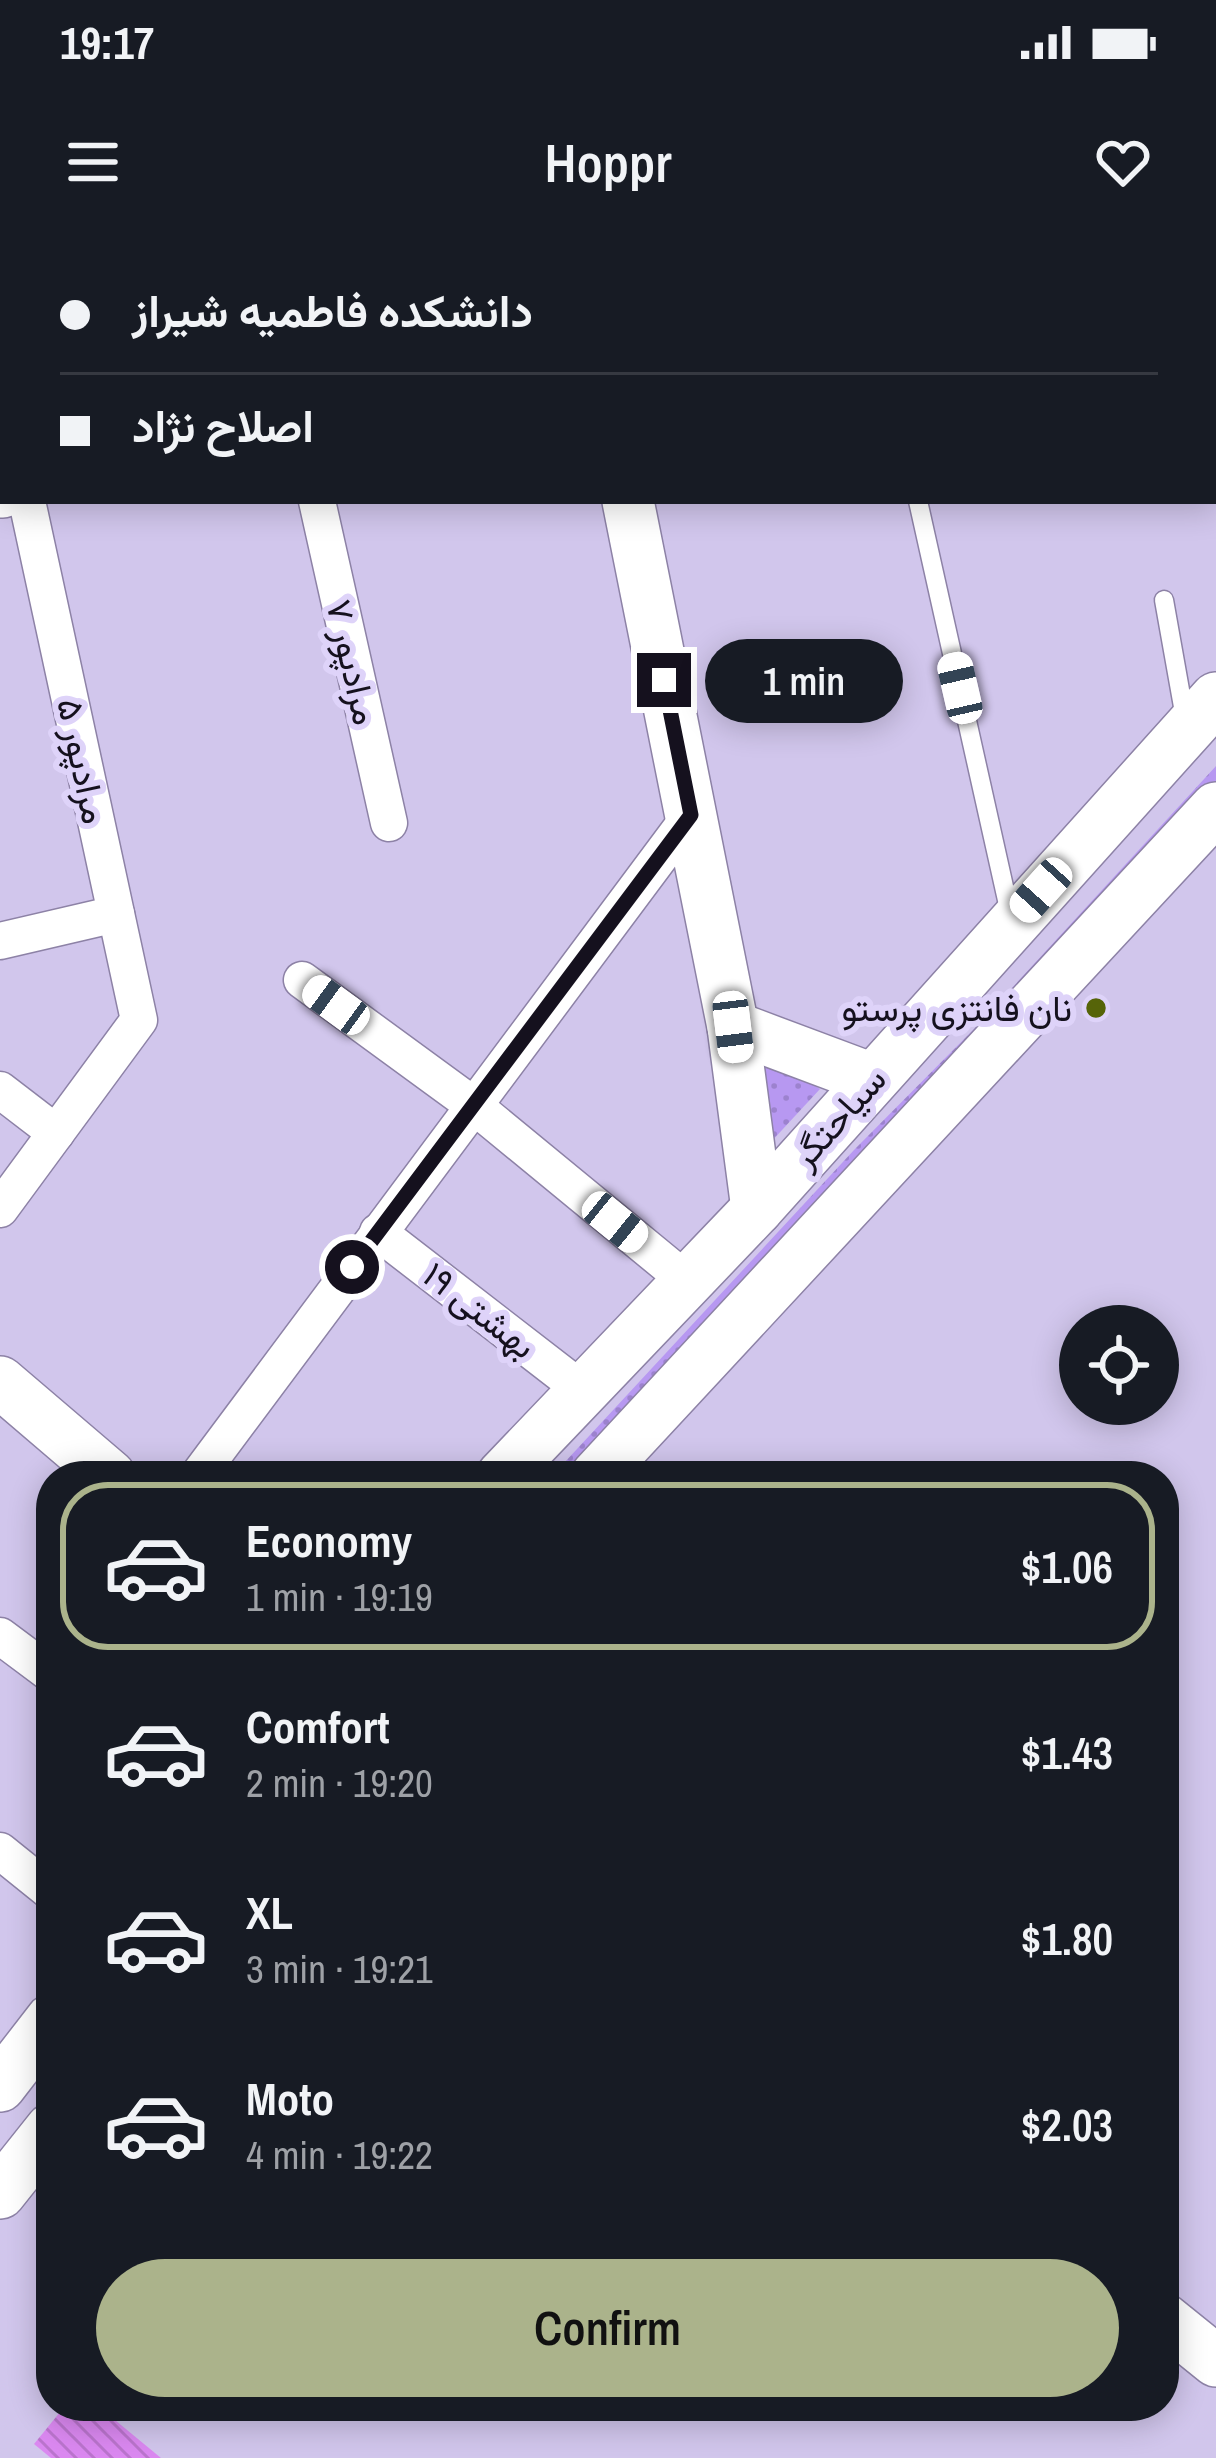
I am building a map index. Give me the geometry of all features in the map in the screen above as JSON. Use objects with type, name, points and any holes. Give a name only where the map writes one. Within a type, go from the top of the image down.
[{"type":"main road","points":[[629,504],[733,1027],[757,1209]]},
{"type":"main road","name":"سیاحتگر","points":[[516,1461],[757,1209],[1202,713]]},
{"type":"main road","name":"سیاحتگر","points":[[610,1461],[1216,808]]},
{"type":"main road","points":[[733,1027],[872,1079]]},
{"type":"main road","points":[[5,1396],[90,1461]]},
{"type":"main road","points":[[0,2086],[36,2039]]},
{"type":"main road","points":[[0,2193],[36,2148]]},
{"type":"main road","points":[[1179,2331],[1216,2361]]},
{"type":"street","name":"۵ مرادپور","points":[[28,504],[139,1020],[56,1133]]},
{"type":"street","name":"۷ مرادپور","points":[[318,504],[389,823]]},
{"type":"street","points":[[209,1461],[691,815]]},
{"type":"street","points":[[0,941],[116,914]]},
{"type":"street","points":[[302,980],[473,1105],[686,1281]]},
{"type":"street","points":[[0,1090],[56,1133],[0,1209]]},
{"type":"street","name":"۱۹ بهشتی","points":[[378,1232],[581,1389]]},
{"type":"street","points":[[0,1636],[36,1663]]},
{"type":"street","points":[[0,1851],[36,1880]]},
{"type":"lane","points":[[919,504],[1012,922]]},
{"type":"lane","points":[[1164,600],[1202,713]]},
{"type":"shaded area","points":[[1216,766],[1216,788],[586,1461],[566,1461],[854,1150],[977,1026]]},
{"type":"shaded area","points":[[755,1048],[820,1089],[770,1143]]},
{"type":"building","points":[[53,2421],[116,2421],[161,2458],[51,2458],[34,2444]]},
{"type":"place","name":"نان فانتزی پرستو","points":[[1096,1008]]},
{"type":"route","points":[[352,1267],[691,815],[664,680]]}]
